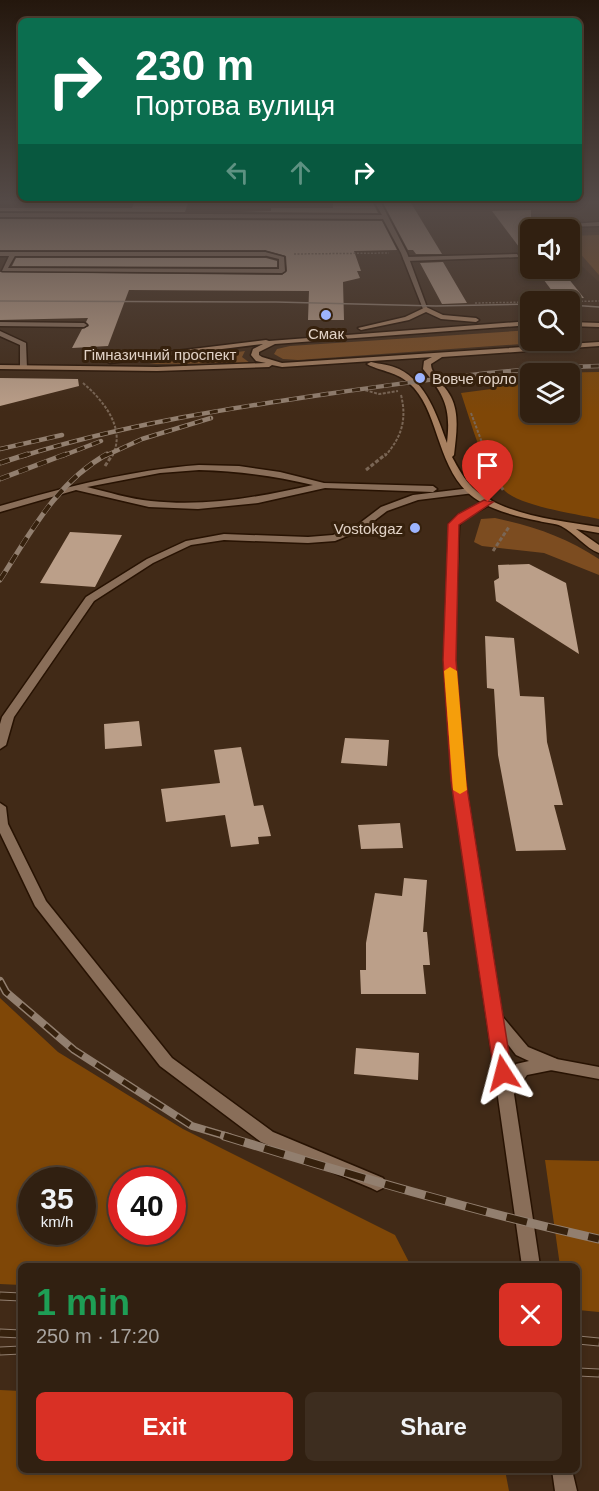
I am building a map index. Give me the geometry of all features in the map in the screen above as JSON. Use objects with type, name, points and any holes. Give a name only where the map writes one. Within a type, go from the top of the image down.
[{"type":"main road","points":[[306,338],[407,319],[426,309],[441,317],[452,319],[520,322]]},
{"type":"main road","points":[[306,338],[520,324]]},
{"type":"main road","points":[[580,324],[599,325]]},
{"type":"main road","name":"Гімназичний проспект","points":[[38,367],[141,358],[306,338]]},
{"type":"main road","points":[[273,342],[256,351],[255,355],[259,359],[282,365]]},
{"type":"main road","points":[[580,345],[599,344]]},
{"type":"main road","points":[[346,361],[520,349]]},
{"type":"main road","points":[[441,355],[428,363],[427,369],[445,387],[450,400],[452,435],[450,456]]},
{"type":"main road","points":[[346,361],[376,364],[404,375],[430,407],[460,478],[471,491],[488,502],[510,510],[599,530]]},
{"type":"main road","name":"Гімназичний проспект","points":[[0,367],[157,369],[346,361]]},
{"type":"main road","points":[[561,523],[599,550]]},
{"type":"street","points":[[412,273],[426,309]]},
{"type":"street","points":[[0,324],[84,325]]},
{"type":"street","points":[[0,333],[24,344],[24,367]]},
{"type":"street","points":[[0,509],[153,471],[196,466],[285,473],[325,485],[471,491]]},
{"type":"street","points":[[78,488],[149,504],[198,506],[258,500],[325,485]]},
{"type":"street","points":[[0,745],[8,717],[90,599],[150,561],[189,543],[224,537],[308,540],[335,538],[359,528],[384,509],[416,497],[471,491]]},
{"type":"street","points":[[488,502],[461,517],[454,524],[449,660],[459,781],[531,1263]]},
{"type":"street","points":[[0,807],[2,824],[40,903],[166,1062],[267,1137],[377,1183]]},
{"type":"street","points":[[495,1018],[522,1051],[551,1064],[599,1073]]},
{"type":"street","points":[[506,1092],[522,1069],[551,1064]]},
{"type":"street","points":[[563,1473],[566,1491]]},
{"type":"path","points":[[580,301],[599,301]]},
{"type":"path","points":[[78,488],[113,457],[118,436],[101,403],[81,382]]},
{"type":"path","points":[[460,388],[450,385],[474,382]]},
{"type":"path","points":[[339,486],[377,464],[404,432],[405,406],[399,390],[379,394],[360,389]]},
{"type":"path","points":[[468,405],[495,478],[504,491]]},
{"type":"shaded area","points":[[589,273],[599,273],[599,282]]},
{"type":"shaded area","points":[[520,331],[520,344],[298,360],[283,359],[274,354],[277,349],[290,346]]},
{"type":"shaded area","points":[[245,351],[242,357],[250,363],[149,364]]},
{"type":"shaded area","points":[[580,372],[599,372],[599,519],[536,505],[505,491],[490,471],[484,458],[461,393],[491,389],[482,378],[520,375],[520,423],[580,423]]},
{"type":"shaded area","points":[[495,518],[549,533],[587,551],[599,559],[599,575],[544,553],[482,546],[474,542],[481,519]]},
{"type":"shaded area","points":[[0,998],[58,1052],[183,1129],[395,1235],[409,1263],[18,1263],[18,1285],[0,1284]]},
{"type":"shaded area","points":[[545,1160],[599,1161],[599,1312],[580,1310],[580,1263],[560,1263]]},
{"type":"shaded area","points":[[0,1390],[18,1391],[18,1473],[506,1473],[509,1491],[0,1491]]},
{"type":"building","points":[[0,273],[282,275],[285,273],[358,273],[360,278],[343,282],[344,320],[308,320],[309,291],[129,290],[108,346],[72,348],[82,329],[89,326],[86,322],[88,318],[0,320]]},
{"type":"building","points":[[425,273],[449,273],[467,303],[442,304]]},
{"type":"building","points":[[543,279],[569,279],[578,291],[552,291]]},
{"type":"building","points":[[0,378],[78,379],[79,386],[0,406]]},
{"type":"building","points":[[70,532],[122,535],[95,587],[40,583]]},
{"type":"building","points":[[529,564],[566,583],[579,654],[496,601],[494,581],[499,578],[498,565]]},
{"type":"building","points":[[485,636],[514,638],[520,696],[544,697],[547,742],[563,805],[554,805],[566,850],[516,851],[498,755],[494,689],[487,688]]},
{"type":"building","points":[[139,721],[142,746],[105,749],[104,724]]},
{"type":"building","points":[[345,738],[389,740],[387,766],[341,763]]},
{"type":"building","points":[[241,747],[254,806],[263,805],[271,836],[258,837],[259,844],[231,847],[225,815],[166,822],[161,789],[220,783],[214,750]]},
{"type":"building","points":[[400,823],[403,848],[361,849],[358,825]]},
{"type":"building","points":[[404,878],[427,880],[423,932],[427,932],[430,965],[423,965],[426,994],[361,994],[360,970],[366,970],[366,943],[375,893],[402,896]]},
{"type":"building","points":[[356,1048],[419,1053],[418,1080],[354,1074]]},
{"type":"tram line","points":[[0,301],[276,302],[436,306],[520,304]]},
{"type":"tram line","points":[[580,306],[599,307]]},
{"type":"railway","points":[[23,456],[98,435],[250,406],[462,376],[530,369],[599,366]]},
{"type":"railway","points":[[105,456],[142,439],[211,418]]},
{"type":"railway","points":[[0,449],[62,435]]},
{"type":"railway","points":[[62,456],[101,441]]},
{"type":"railway","points":[[0,463],[28,454]]},
{"type":"railway","points":[[0,479],[66,454]]},
{"type":"railway","points":[[0,580],[34,527],[59,494],[73,479],[107,454]]},
{"type":"railway","points":[[0,981],[6,992],[74,1050],[192,1126],[229,1137]]},
{"type":"railway","points":[[224,1136],[457,1204],[599,1239]]},
{"type":"railway","points":[[0,1296],[18,1297]]},
{"type":"railway","points":[[0,1333],[18,1334]]},
{"type":"railway","points":[[580,1340],[599,1342]]},
{"type":"railway","points":[[0,1351],[18,1350]]},
{"type":"railway","points":[[580,1372],[599,1373]]},
{"type":"slow traffic","points":[[450,671],[460,790]]},
{"type":"place","name":"Смак","points":[[326,315]]},
{"type":"place","name":"Вовче горло","points":[[420,378]]},
{"type":"place","name":"Vostokgaz","points":[[415,528]]},
{"type":"route","points":[[488,502],[461,517],[454,524],[449,660],[459,781],[503,1073]]}]
